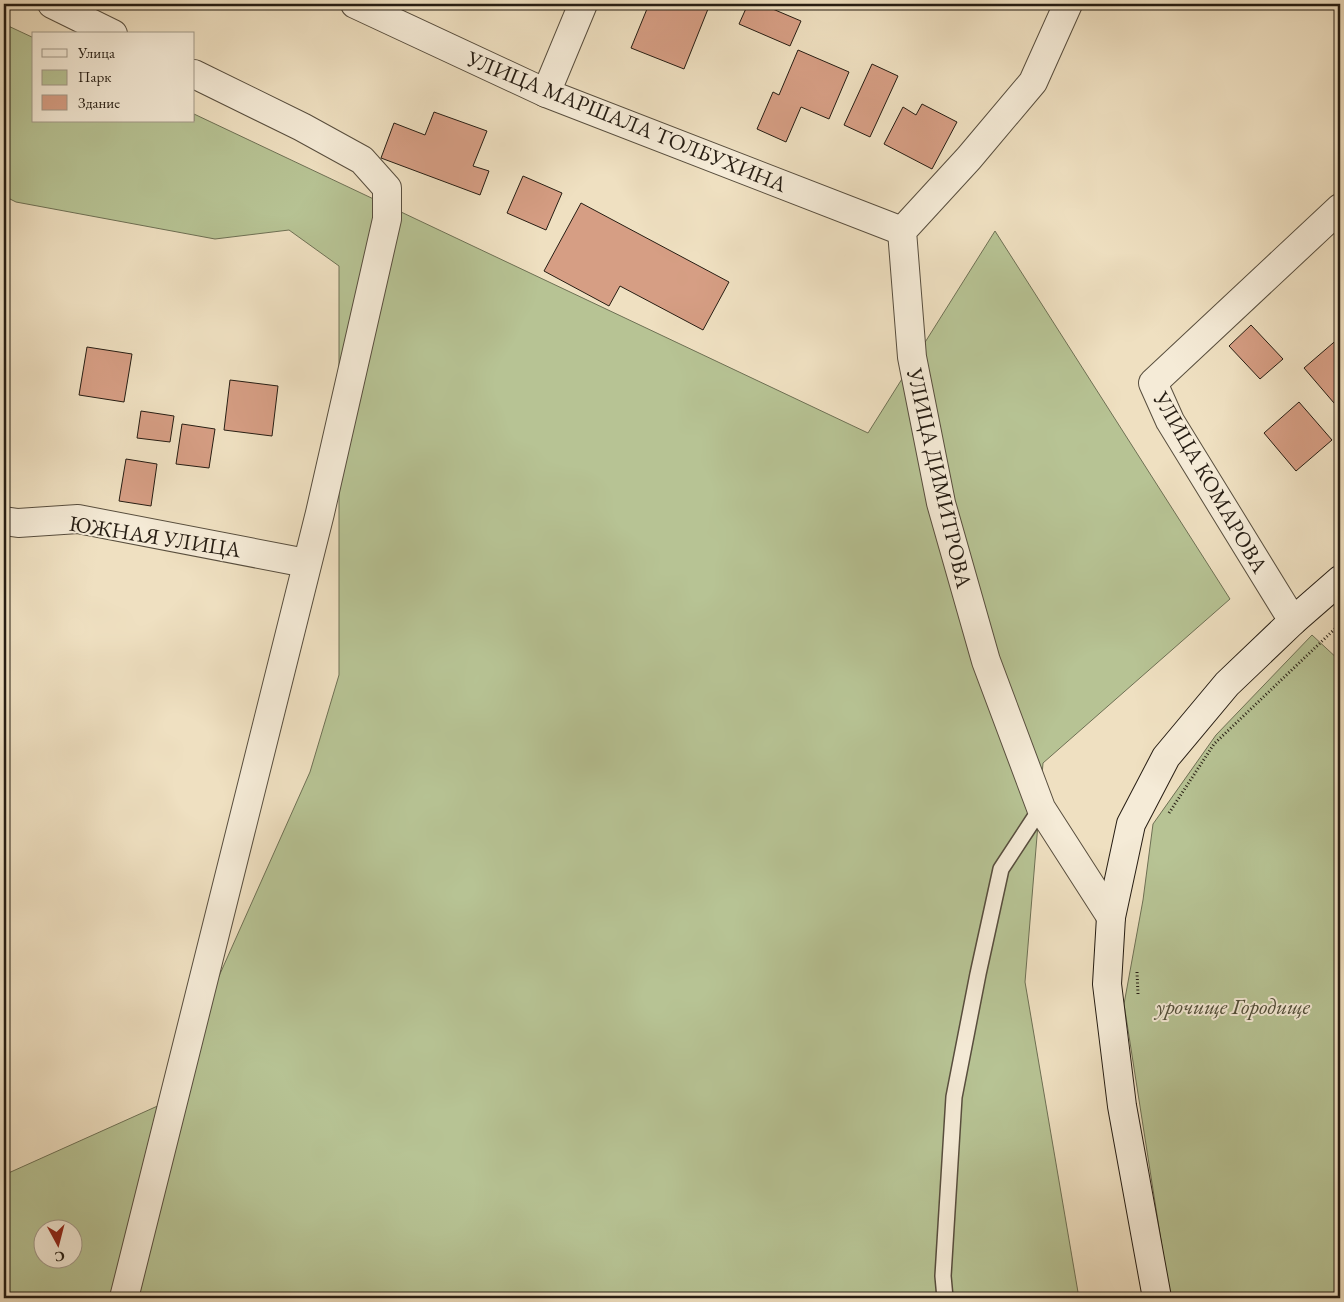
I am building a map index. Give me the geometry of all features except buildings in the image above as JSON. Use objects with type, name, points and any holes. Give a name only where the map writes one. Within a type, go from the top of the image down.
[{"type":"street","points":[[52,4],[109,32]]},
{"type":"street","name":"УЛИЦА МАРШАЛА ТОЛБУХИНА","points":[[355,4],[546,93],[902,231]]},
{"type":"street","points":[[546,93],[583,4]]},
{"type":"street","points":[[902,231],[969,158],[1033,82],[1068,4]]},
{"type":"street","points":[[124,1298],[322,504],[387,219],[387,188],[362,160],[302,127],[195,74]]},
{"type":"street","name":"УЛИЦА КОМАРОВА","points":[[1293,621],[1170,421],[1153,383],[1340,208]]},
{"type":"street","name":"УЛИЦА ДИМИТРОВА","points":[[902,231],[912,357],[941,503],[986,661],[1041,808],[1111,917]]},
{"type":"street","name":"ЮЖНАЯ УЛИЦА","points":[[4,521],[18,523],[78,519],[306,563]]},
{"type":"street","points":[[1157,1298],[1122,1106],[1107,984],[1111,917],[1131,824],[1166,757],[1228,684],[1293,621],[1340,580]]},
{"type":"lane","points":[[945,1298],[943,1276],[954,1097],[978,974],[1001,869],[1041,808]]},
{"type":"path","points":[[1165,819],[1214,744],[1340,624]]},
{"type":"path","points":[[1137,965],[1138,1003]]},
{"type":"green space","points":[[4,24],[32,37],[32,122],[195,122],[195,114],[868,433],[995,231],[1230,599],[1043,763],[1025,982],[1079,1298],[4,1298],[4,1175],[162,1104],[310,772],[339,675],[339,266],[289,230],[215,239],[16,202],[4,196]]},
{"type":"green space","name":"урочище Городище","points":[[1312,635],[1340,661],[1340,1298],[1170,1298],[1124,1004],[1143,900],[1153,824],[1216,735]]}]
